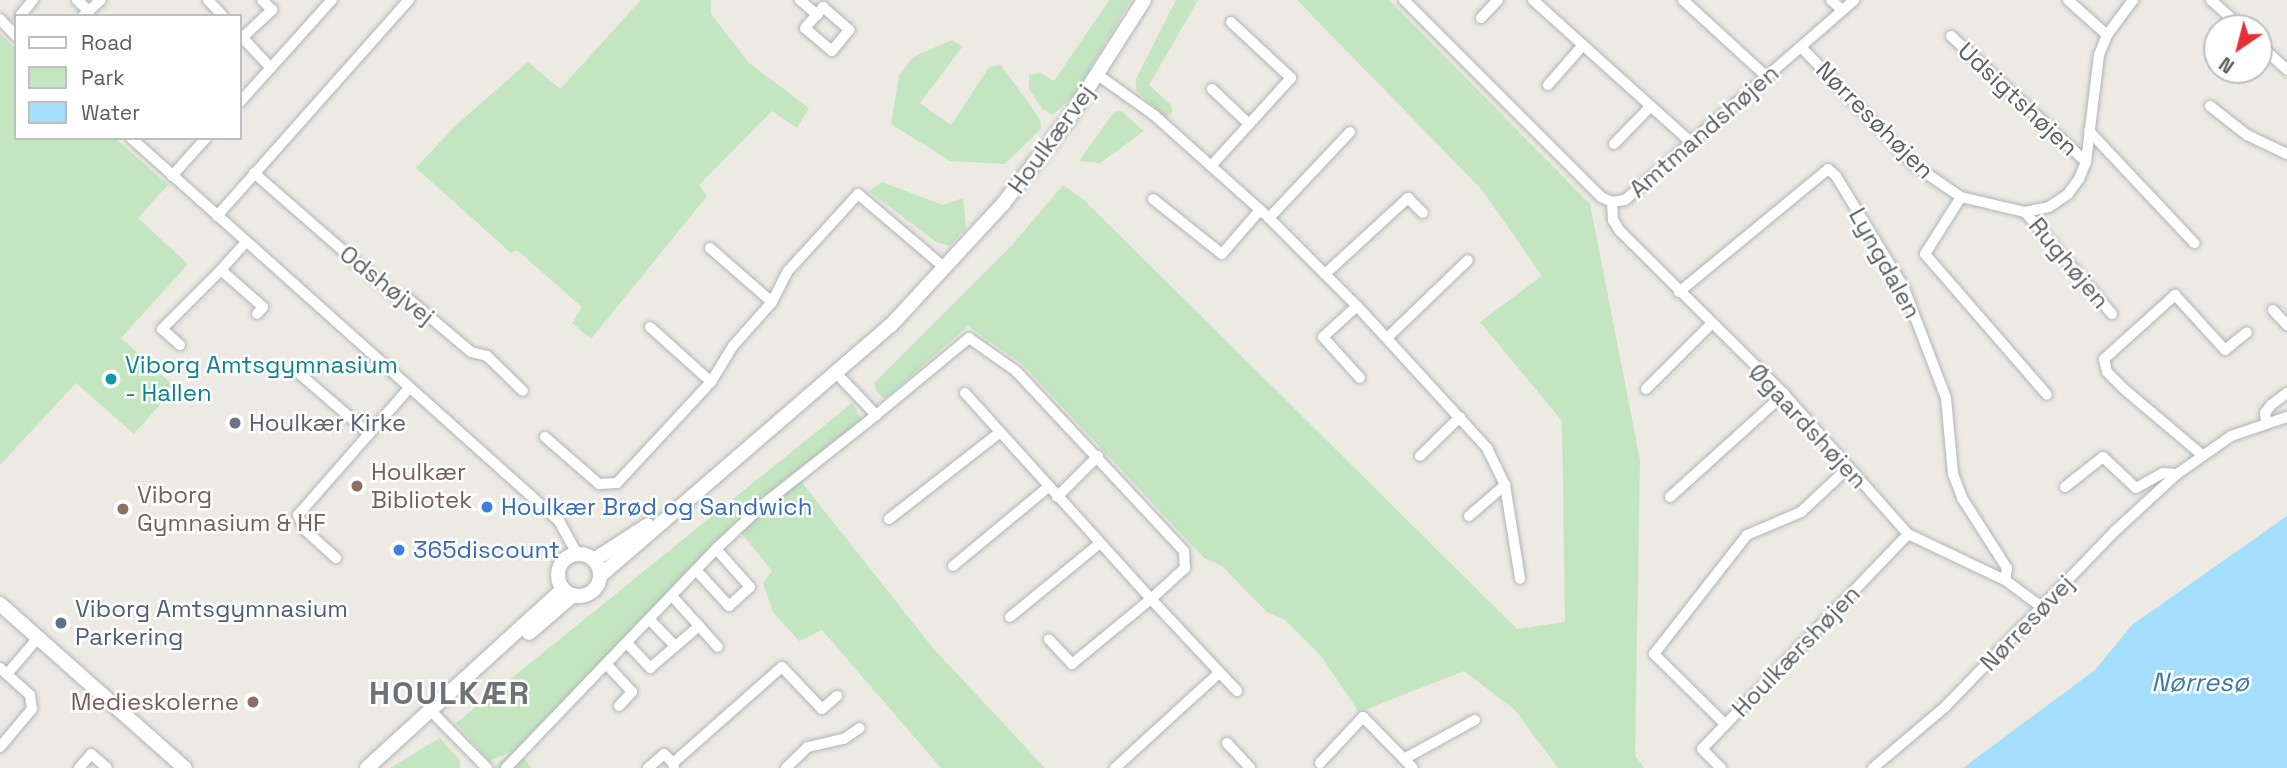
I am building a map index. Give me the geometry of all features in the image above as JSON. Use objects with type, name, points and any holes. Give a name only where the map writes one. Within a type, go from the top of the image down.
[{"type":"street","points":[[22,14],[33,0]]},
{"type":"street","points":[[77,0],[86,13],[101,0]]},
{"type":"street","points":[[208,0],[221,14]]},
{"type":"street","points":[[242,35],[272,10],[262,0]]},
{"type":"street","points":[[242,100],[332,0]]},
{"type":"street","points":[[217,216],[409,0]]},
{"type":"street","points":[[800,0],[817,15]]},
{"type":"street","name":"Houlkærvej","points":[[600,576],[837,374],[945,268],[1003,204],[1098,75],[1144,0]]},
{"type":"street","name":"Amtmandshøjen","points":[[1404,0],[1601,197],[1612,202],[1625,200],[1854,0]]},
{"type":"street","points":[[1481,18],[1498,0]]},
{"type":"street","points":[[1534,0],[1692,143]]},
{"type":"street","points":[[1683,0],[1766,76]]},
{"type":"street","points":[[1831,0],[1842,10]]},
{"type":"street","points":[[2068,0],[2107,35]]},
{"type":"street","points":[[2025,212],[2049,207],[2068,194],[2086,162],[2094,78],[2107,35],[2133,0]]},
{"type":"street","points":[[2211,0],[2226,14]]},
{"type":"street","points":[[823,8],[849,30],[832,51],[805,28],[817,15],[823,8]]},
{"type":"street","points":[[0,19],[14,29]]},
{"type":"street","points":[[1211,166],[1291,78],[1231,22]]},
{"type":"street","name":"Udsigtshøjen","points":[[1951,36],[2086,162]]},
{"type":"street","points":[[242,37],[271,68]]},
{"type":"street","points":[[1548,85],[1583,45]]},
{"type":"street","name":"Nørresøhøjen","points":[[1801,47],[1914,165],[1961,197],[2025,212]]},
{"type":"street","points":[[2273,57],[2287,70]]},
{"type":"street","points":[[1098,75],[1154,115],[1269,219],[1357,306],[1487,448],[1505,485],[1520,579]]},
{"type":"street","points":[[1212,89],[1249,124]]},
{"type":"street","points":[[1614,144],[1651,106]]},
{"type":"street","points":[[2210,106],[2248,135],[2287,154]]},
{"type":"street","points":[[2089,131],[2194,243]]},
{"type":"street","points":[[1269,219],[1350,132]]},
{"type":"street","points":[[133,140],[559,521],[577,554],[594,560],[600,576],[592,592],[568,592],[429,709],[367,768]]},
{"type":"street","points":[[172,176],[204,140]]},
{"type":"street","name":"Lyngdalen","points":[[1679,292],[1828,169],[1836,176],[1909,299],[1946,398],[1953,474],[1968,510],[2007,568],[2005,580]]},
{"type":"street","name":"Odshøjvej","points":[[254,173],[394,295],[406,297],[471,352],[486,356],[523,391]]},
{"type":"street","points":[[545,437],[599,484],[617,483],[711,382],[733,346],[772,302],[788,271],[858,194],[945,268]]},
{"type":"street","points":[[1961,197],[1925,254],[2047,394]]},
{"type":"street","points":[[1325,274],[1408,198],[1423,213]]},
{"type":"street","points":[[1153,199],[1222,254],[1259,211]]},
{"type":"street","name":"Øgaardshøjen","points":[[1612,202],[1619,231],[1784,394],[1908,534],[2005,580],[2043,608]]},
{"type":"street","name":"Rughøjen","points":[[2025,212],[2112,314]]},
{"type":"street","points":[[180,345],[162,329],[246,242]]},
{"type":"street","points":[[710,248],[772,302]]},
{"type":"street","points":[[1387,338],[1468,260]]},
{"type":"street","points":[[221,270],[263,307],[257,314]]},
{"type":"street","points":[[2201,454],[2124,389],[2107,372],[2104,359],[2175,295],[2225,350],[2247,332]]},
{"type":"street","points":[[1357,306],[1322,337],[1360,378]]},
{"type":"street","points":[[2273,310],[2287,325]]},
{"type":"street","points":[[1646,389],[1711,324]]},
{"type":"street","points":[[650,327],[711,382]]},
{"type":"street","points":[[506,768],[608,666],[716,549],[765,503],[969,338],[1016,371],[1184,551],[1185,568],[1072,664],[1049,639]]},
{"type":"street","points":[[307,368],[301,375],[368,433]]},
{"type":"street","points":[[837,374],[876,415]]},
{"type":"street","points":[[335,558],[305,530],[298,515],[409,388]]},
{"type":"street","points":[[965,393],[1057,497],[1237,691]]},
{"type":"street","points":[[2266,421],[2264,413],[2287,393]]},
{"type":"street","points":[[1670,496],[1784,394]]},
{"type":"street","name":"Nørresøvej","points":[[1873,768],[1946,706],[2177,474],[2201,454],[2266,421],[2287,417]]},
{"type":"street","points":[[1420,456],[1461,418]]},
{"type":"street","points":[[889,519],[999,433]]},
{"type":"street","points":[[1057,497],[1098,456]]},
{"type":"street","name":"Nørresøvej","points":[[2065,487],[2104,457],[2136,488],[2164,473],[2177,474]]},
{"type":"street","points":[[1725,724],[1654,654],[1747,535],[1801,512],[1848,468]]},
{"type":"street","name":"Houlkærvej","points":[[594,560],[614,551],[711,481]]},
{"type":"street","points":[[1469,516],[1505,485]]},
{"type":"street","points":[[953,566],[1048,486]]},
{"type":"street","name":"Houlkærshøjen","points":[[1721,768],[1702,749],[1908,534]]},
{"type":"street","points":[[1010,617],[1100,544]]},
{"type":"street","points":[[696,570],[729,606],[750,587],[716,549]]},
{"type":"street","points":[[568,592],[558,576],[561,565],[577,554]]},
{"type":"street","points":[[672,596],[718,647]]},
{"type":"street","points":[[0,604],[185,768]]},
{"type":"street","points":[[650,620],[675,646]]},
{"type":"street","points":[[628,644],[650,668],[699,625]]},
{"type":"street","points":[[0,747],[32,709],[30,695],[3,671],[38,638]]},
{"type":"street","points":[[608,666],[632,692],[618,706]]},
{"type":"street","points":[[648,768],[664,754],[673,766],[782,667],[822,709],[837,696]]},
{"type":"street","points":[[1115,768],[1219,674]]},
{"type":"street","points":[[429,709],[487,768]]},
{"type":"street","points":[[1320,763],[1363,717],[1413,768]]},
{"type":"street","points":[[1404,759],[1475,720]]},
{"type":"street","points":[[786,768],[808,747],[844,739],[860,728]]},
{"type":"street","points":[[1227,743],[1250,768]]},
{"type":"street","points":[[79,768],[91,754],[107,768]]},
{"type":"green space","points":[[641,0],[711,0],[711,14],[749,63],[809,108],[797,128],[772,111],[699,185],[707,196],[591,339],[572,323],[582,307],[517,250],[511,253],[416,168],[454,127],[528,62],[560,89]]},
{"type":"green space","points":[[1109,0],[1131,0],[1074,95],[1053,115],[1042,109],[1029,89],[1029,75],[1041,73],[1054,81]]},
{"type":"green space","points":[[1176,0],[1198,0],[1149,85],[1171,105],[1172,113],[1165,118],[1136,90],[1136,79]]},
{"type":"green space","points":[[1297,0],[1389,0],[1590,204],[1640,460],[1635,755],[1644,768],[1558,768],[1515,710],[1464,671],[1359,712],[1321,656],[1284,619],[1268,613],[1222,566],[1204,558],[1022,364],[968,326],[885,399],[877,392],[874,383],[1011,246],[1063,185],[1083,199],[1517,629],[1565,622],[1562,421],[1480,322],[1542,276],[1482,190]]},
{"type":"green space","points":[[0,34],[14,47],[14,140],[117,140],[168,185],[138,218],[188,264],[121,338],[175,387],[134,434],[76,383],[0,465]]},
{"type":"green space","points":[[952,40],[963,46],[920,103],[951,125],[989,67],[1001,65],[1040,119],[1041,129],[1005,164],[950,161],[891,124],[899,76],[913,57]]},
{"type":"green space","points":[[1121,111],[1144,131],[1100,163],[1079,161],[1114,112]]},
{"type":"green space","points":[[882,182],[943,205],[963,198],[966,228],[950,246],[936,242],[869,191]]},
{"type":"green space","points":[[852,403],[862,420],[796,475],[932,647],[1045,768],[941,768],[822,630],[799,641],[773,612],[763,583],[772,571],[735,525],[516,749],[532,768],[493,768],[513,751],[489,761],[456,723]]},
{"type":"green space","points":[[440,738],[460,761],[460,768],[390,768]]},
{"type":"water","name":"Nørresø","points":[[2287,516],[2287,768],[1963,768],[2095,670],[2132,625]]},
{"type":"place","name":"Viborg Amtsgymnasium - Hallen","points":[[111,379]]},
{"type":"place","name":"Houlkær Kirke","points":[[235,423]]},
{"type":"place","name":"Houlkær Bibliotek","points":[[357,486]]},
{"type":"place","name":"Houlkær Brød og Sandwich","points":[[487,507]]},
{"type":"place","name":"Viborg Gymnasium & HF","points":[[123,509]]},
{"type":"place","name":"365discount","points":[[399,550]]},
{"type":"place","name":"Viborg Amtsgymnasium Parkering","points":[[61,623]]},
{"type":"place","name":"Medieskolerne","points":[[253,702]]},
{"type":"district","name":"HOULKÆR","points":[[450,693]]}]
